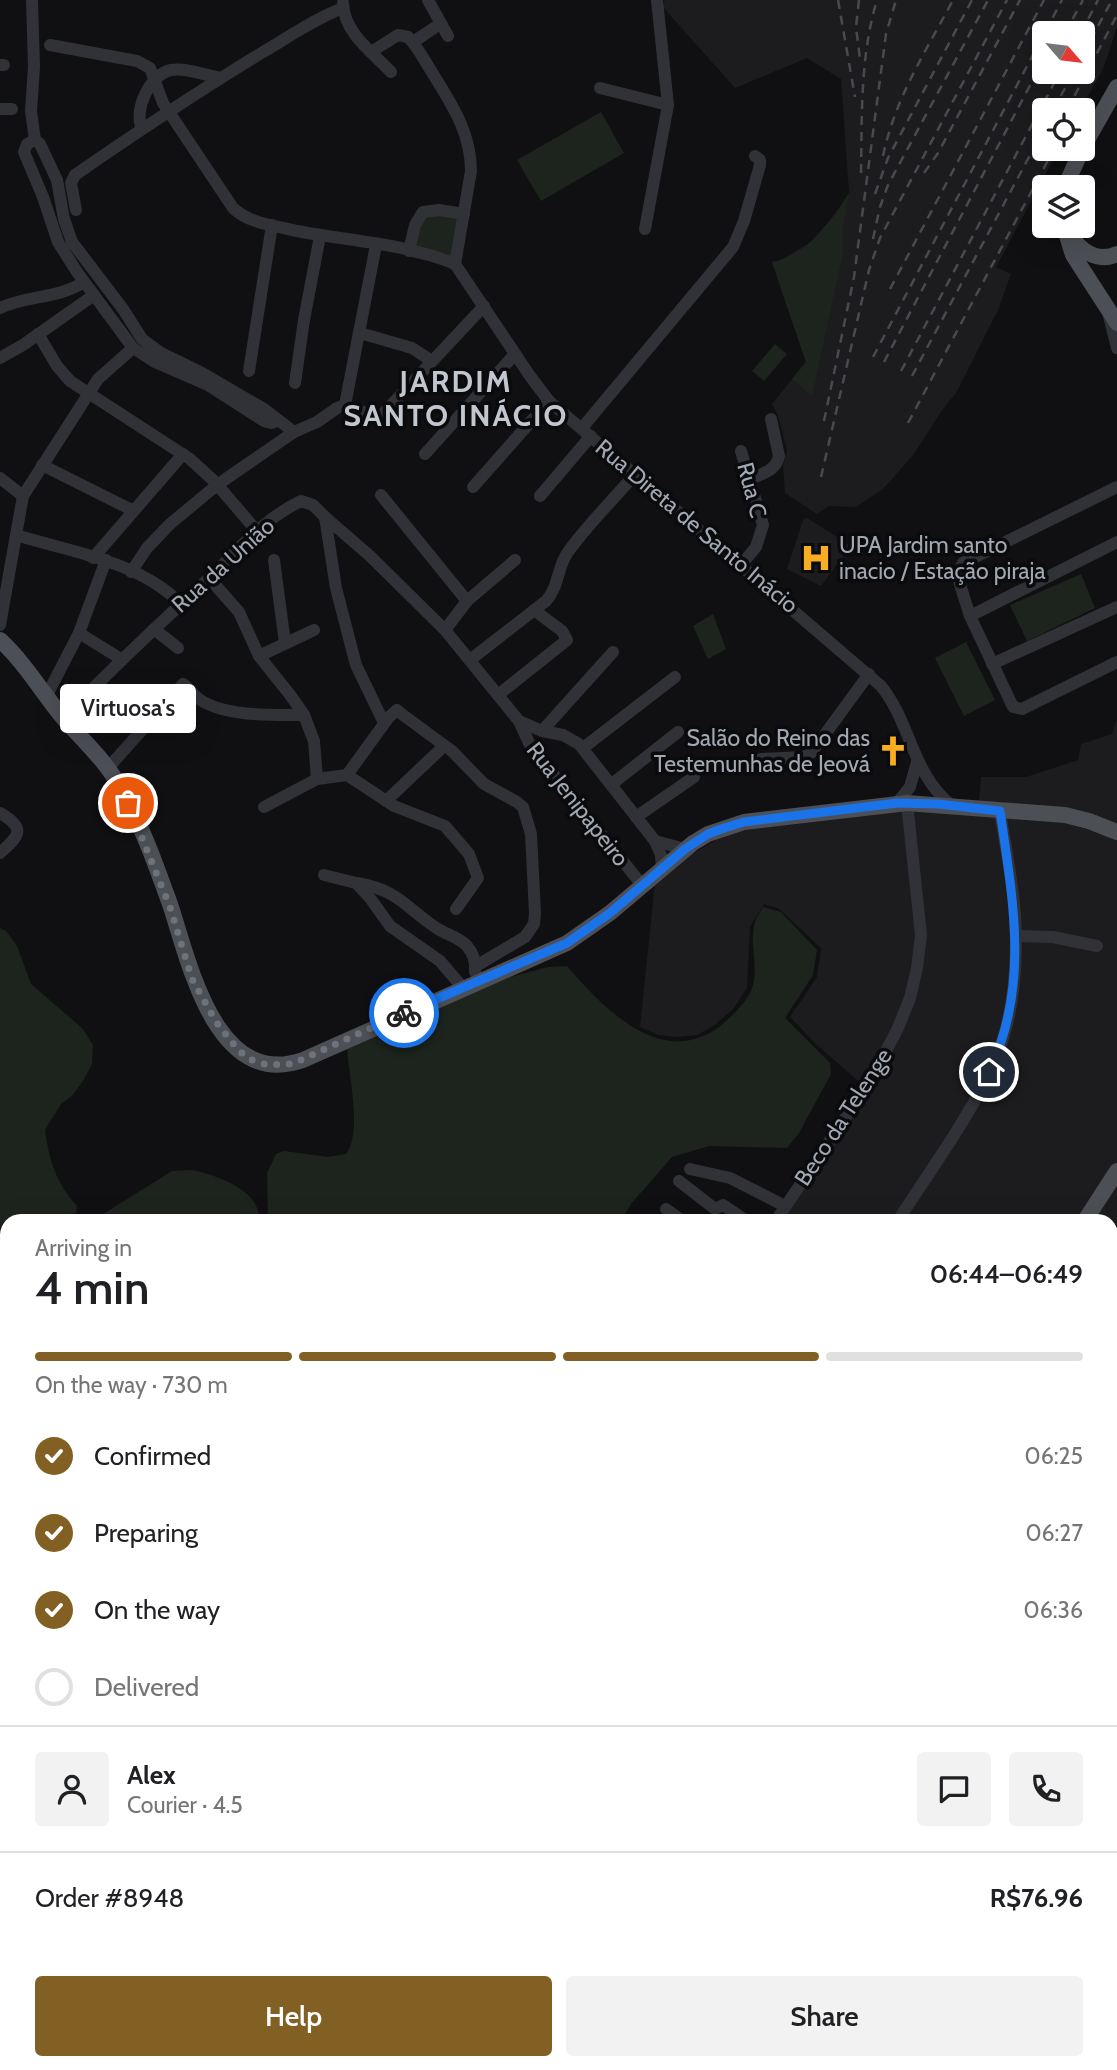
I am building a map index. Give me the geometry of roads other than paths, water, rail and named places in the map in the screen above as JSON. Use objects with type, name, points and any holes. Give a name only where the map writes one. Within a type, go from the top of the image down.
[{"type":"main road","points":[[1095,126],[1117,87]]},
{"type":"main road","points":[[1068,238],[1073,255],[1117,323]]},
{"type":"main road","points":[[1072,238],[1079,247],[1091,255],[1101,258],[1117,254]]},
{"type":"main road","points":[[0,640],[18,657],[46,697],[108,768],[128,803],[160,880],[192,979],[226,1035],[239,1051],[252,1060],[274,1066],[292,1064],[567,943],[590,928],[685,849],[708,834],[744,822],[902,803],[1065,816],[1089,821],[1117,832]]},
{"type":"main road","points":[[1089,1214],[1117,1171]]},
{"type":"street","points":[[32,0],[34,67],[31,106],[35,140],[40,144],[57,180],[64,219],[72,242],[123,309],[142,339],[161,353],[202,373],[294,432]]},
{"type":"street","points":[[428,0],[448,36]]},
{"type":"street","points":[[645,229],[668,105],[657,1]]},
{"type":"street","points":[[76,210],[71,183],[73,177],[142,129],[343,4],[356,38],[391,72]]},
{"type":"street","points":[[413,42],[440,24]]},
{"type":"street","points":[[50,45],[137,61],[150,68],[159,96],[169,112],[233,208],[246,218],[320,236],[409,251],[455,264],[471,171],[465,131],[413,42],[404,35],[398,35],[371,52]]},
{"type":"street","points":[[142,129],[138,122],[141,101],[156,80],[172,70],[221,79]]},
{"type":"street","points":[[600,88],[668,105]]},
{"type":"street","points":[[35,140],[25,146],[24,152],[43,197],[54,235],[132,348],[155,362],[208,385],[264,421],[278,421]]},
{"type":"street","points":[[540,496],[586,432],[733,247],[744,221],[760,165],[760,160],[755,156]]},
{"type":"street","points":[[409,251],[415,225],[423,212],[439,209],[464,214]]},
{"type":"street","points":[[249,371],[272,225]]},
{"type":"street","points":[[295,383],[320,236]]},
{"type":"street","points":[[345,405],[376,245]]},
{"type":"street","name":"Rua Direta de Santo Inácio","points":[[455,264],[550,401],[869,674],[898,710],[917,762],[931,785],[951,805]]},
{"type":"street","points":[[0,309],[26,299],[63,293],[84,282]]},
{"type":"street","points":[[0,358],[94,295]]},
{"type":"street","points":[[131,572],[162,532],[218,485],[294,432],[345,405],[377,419],[484,306]]},
{"type":"street","points":[[1107,308],[1117,348]]},
{"type":"street","points":[[360,333],[412,348],[432,361]]},
{"type":"street","points":[[38,334],[63,373],[87,394],[183,454],[218,485],[256,530]]},
{"type":"street","points":[[0,625],[23,496],[98,379],[132,348]]},
{"type":"street","points":[[425,454],[515,354]]},
{"type":"street","points":[[474,487],[550,401]]},
{"type":"street","points":[[750,479],[771,470],[778,462],[771,419]]},
{"type":"street","name":"Rua C","points":[[741,451],[762,518],[762,533],[756,547],[742,564]]},
{"type":"street","points":[[46,697],[79,633],[99,559],[132,510],[183,454]]},
{"type":"street","points":[[42,465],[132,510]]},
{"type":"street","points":[[470,660],[551,595],[561,565],[572,547],[636,473]]},
{"type":"street","points":[[0,478],[23,496]]},
{"type":"street","points":[[1117,487],[962,563],[957,575],[970,616],[1013,708],[1018,710],[1117,662]]},
{"type":"street","points":[[381,495],[467,601]]},
{"type":"street","name":"Rua da União","points":[[64,718],[121,659],[209,578],[256,530],[301,501],[313,505],[325,517]]},
{"type":"street","points":[[325,517],[335,588],[353,655],[369,697],[384,723]]},
{"type":"street","name":"Rua Jenipapeiro","points":[[325,517],[370,556],[445,630],[519,721],[530,745],[642,885]]},
{"type":"street","points":[[16,535],[99,559],[131,572],[157,583],[180,603]]},
{"type":"street","points":[[970,616],[1117,542]]},
{"type":"street","points":[[274,560],[285,643]]},
{"type":"street","points":[[445,630],[467,601],[516,560]]},
{"type":"street","points":[[209,578],[239,612],[259,656],[304,715],[314,741],[317,779]]},
{"type":"street","points":[[992,664],[1117,607]]},
{"type":"street","points":[[498,695],[567,640],[566,634],[534,610]]},
{"type":"street","points":[[154,629],[178,648]]},
{"type":"street","points":[[259,656],[314,630]]},
{"type":"street","points":[[79,633],[121,659]]},
{"type":"street","points":[[542,731],[614,652]]},
{"type":"street","points":[[761,759],[805,757],[812,752],[869,674]]},
{"type":"street","points":[[583,748],[675,677]]},
{"type":"street","points":[[108,768],[182,684],[208,704],[266,715],[304,715]]},
{"type":"street","points":[[347,775],[384,723],[397,710],[444,746],[484,784],[523,807],[531,834],[534,924],[525,937],[476,966]]},
{"type":"street","points":[[519,721],[542,731],[562,735],[583,748],[655,841],[661,856],[662,869]]},
{"type":"street","points":[[611,784],[678,732]]},
{"type":"street","points":[[386,802],[444,746]]},
{"type":"street","points":[[902,803],[917,762]]},
{"type":"street","points":[[264,807],[317,779],[347,775],[386,802],[412,815],[441,823],[452,831],[464,846],[478,878],[456,909]]},
{"type":"street","points":[[636,817],[694,777]]},
{"type":"street","name":"Beco da Telenge","points":[[780,1214],[872,1078],[910,998],[921,935],[902,803]]},
{"type":"street","points":[[902,1214],[961,1124],[996,1057],[1010,1010],[1016,936],[1015,915],[1000,811]]},
{"type":"street","points":[[0,813],[18,828],[19,833],[18,838],[0,853]]},
{"type":"street","points":[[655,841],[685,849]]},
{"type":"street","points":[[324,875],[379,887],[463,943],[473,954],[476,966],[469,985],[390,926],[356,883]]},
{"type":"street","points":[[1016,936],[1053,937],[1097,946]]},
{"type":"street","points":[[690,1170],[730,1178],[785,1206]]},
{"type":"street","points":[[679,1181],[715,1209],[723,1205],[736,1214]]},
{"type":"street","points":[[666,1209],[673,1214]]},
{"type":"railway","points":[[838,0],[855,97]]},
{"type":"railway","points":[[859,0],[856,27],[860,59]]},
{"type":"railway","points":[[861,173],[865,64],[877,0]]},
{"type":"railway","points":[[824,421],[854,277],[886,34],[896,0]]},
{"type":"railway","points":[[883,156],[903,95],[953,0]]},
{"type":"railway","points":[[875,194],[888,158],[972,0]]},
{"type":"railway","points":[[873,239],[888,185],[988,0]]},
{"type":"railway","points":[[821,477],[869,270],[880,238],[1007,0]]},
{"type":"railway","points":[[924,173],[938,153],[1020,0]]},
{"type":"railway","points":[[890,289],[1044,0]]},
{"type":"railway","points":[[873,357],[1062,0]]},
{"type":"railway","points":[[1072,21],[1083,0]]},
{"type":"railway","points":[[1087,21],[1098,0]]},
{"type":"railway","points":[[1096,30],[1112,0]]},
{"type":"railway","points":[[1073,98],[1116,17]]},
{"type":"railway","points":[[884,362],[1032,82]]},
{"type":"railway","points":[[901,371],[1054,84]]},
{"type":"railway","points":[[1060,98],[1067,84]]},
{"type":"railway","points":[[912,376],[1032,151]]},
{"type":"railway","points":[[908,423],[1048,161]]},
{"type":"place","name":"UPA Jardim santo inacio / Estação piraja","points":[[816,558]]},
{"type":"place","name":"Salão do Reino das Testemunhas de Jeová","points":[[893,751]]},
{"type":"place","name":"Virtuosa's","points":[[128,803]]},
{"type":"district","name":"JARDIM SANTO INÁCIO","points":[[456,399]]}]
